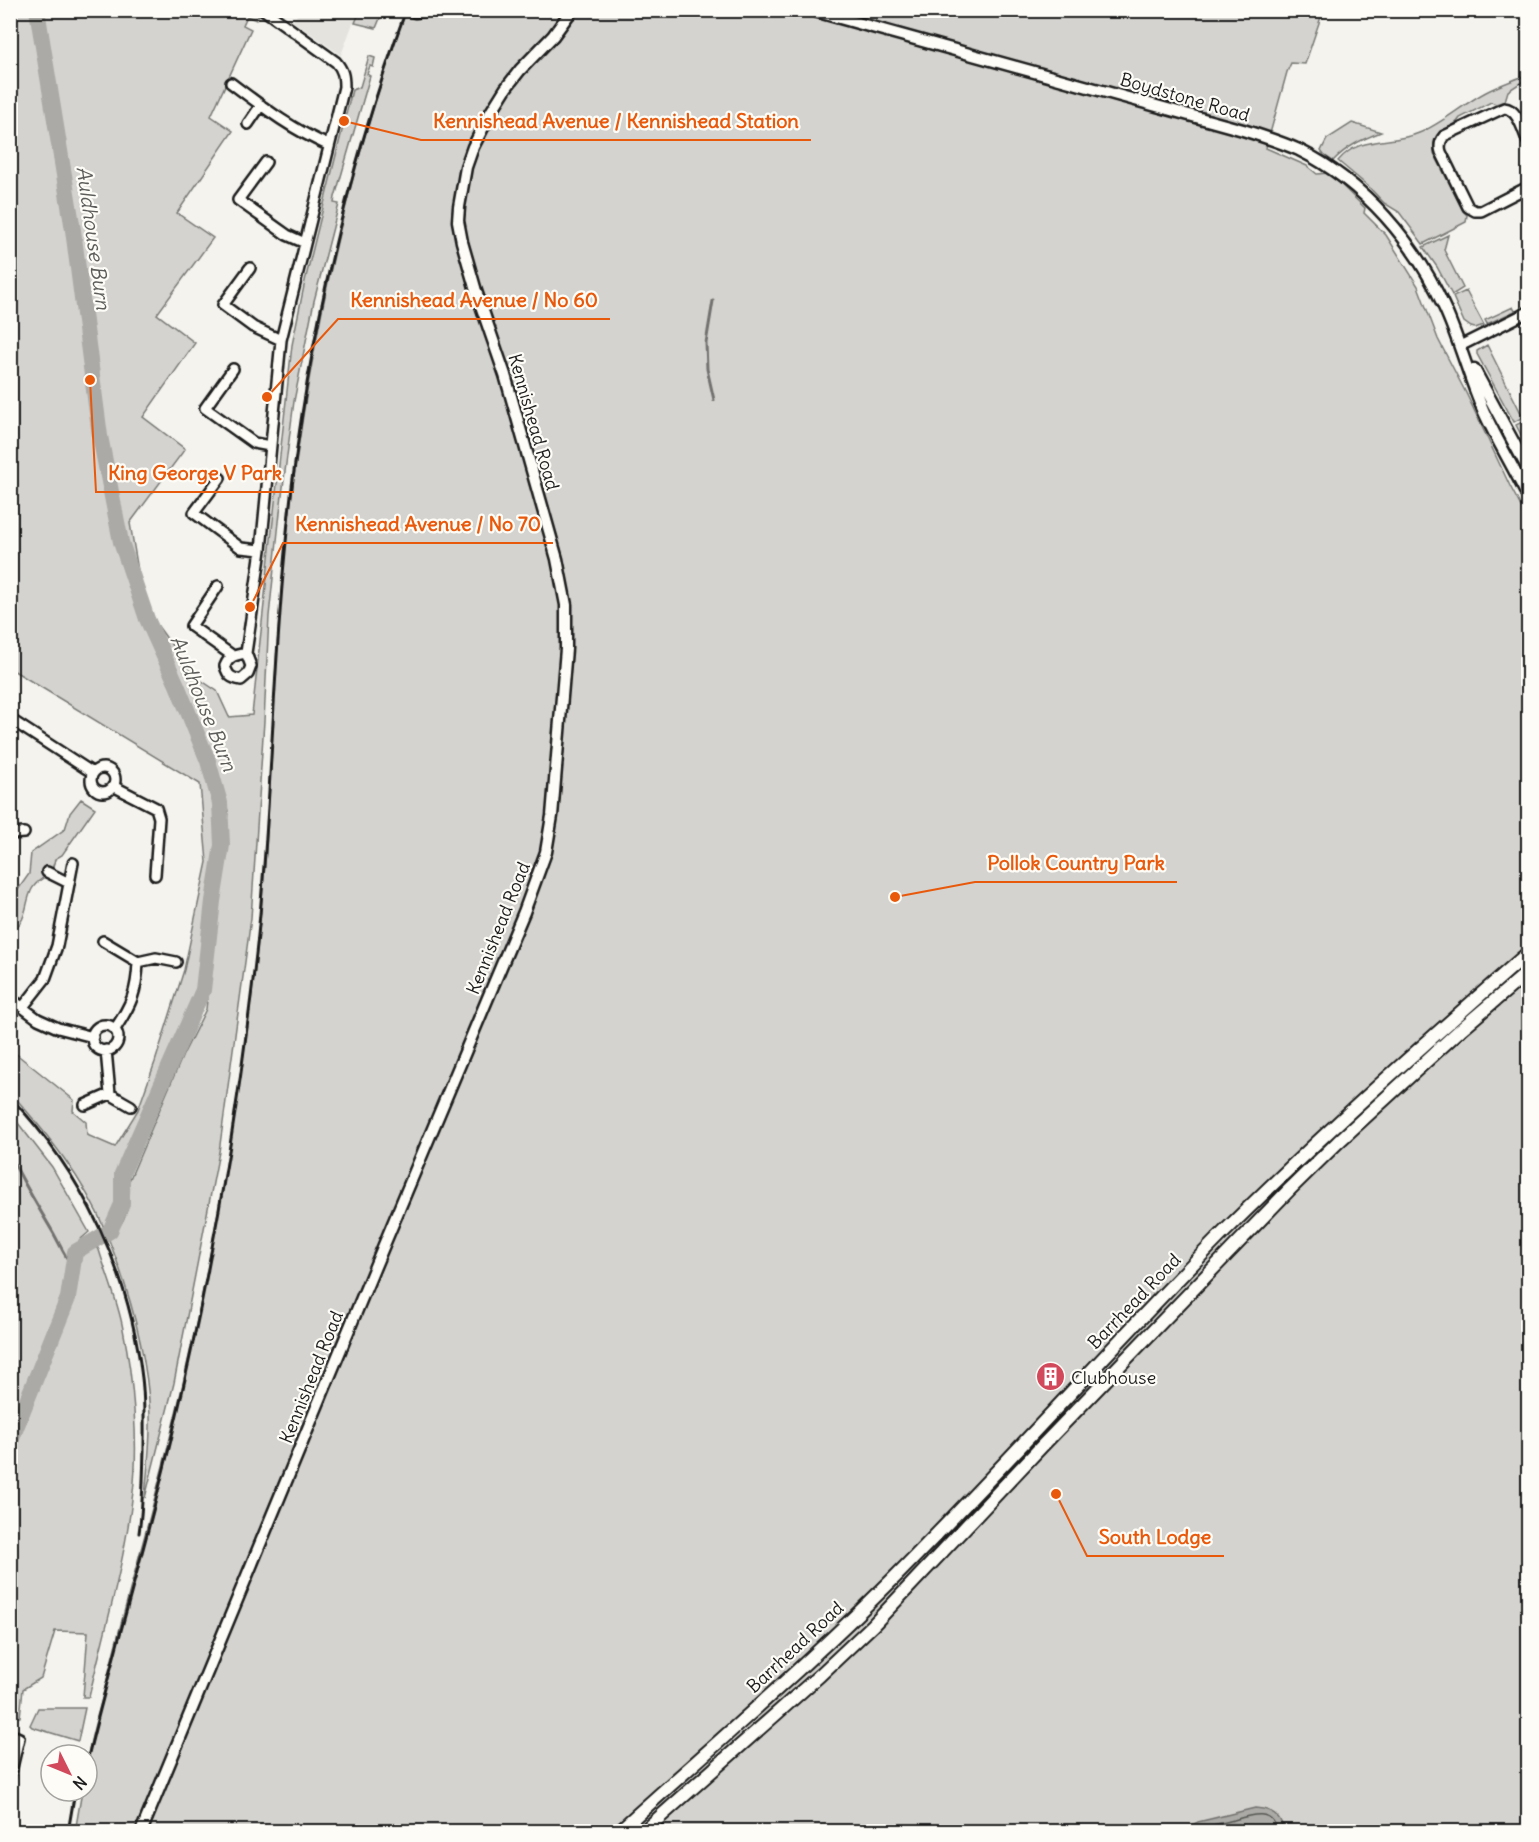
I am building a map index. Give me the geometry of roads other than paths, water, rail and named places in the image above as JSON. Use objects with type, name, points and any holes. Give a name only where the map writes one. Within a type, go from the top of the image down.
[{"type":"main road","name":"Barrhead Road","points":[[620,1831],[784,1683],[862,1609],[1219,1238],[1291,1167],[1391,1074],[1528,953]]},
{"type":"main road","name":"Barrhead Road","points":[[643,1832],[873,1626],[1290,1189],[1460,1030],[1528,972]]},
{"type":"street","points":[[246,653],[228,659],[225,666],[228,675],[242,680],[248,674],[251,666],[246,653],[261,550],[281,339],[344,87],[342,69],[336,62],[264,10]]},
{"type":"street","points":[[407,10],[416,12],[430,10]]},
{"type":"street","name":"Boydstone Road","points":[[811,10],[1243,130],[1299,150],[1345,180],[1386,217],[1413,251],[1444,306],[1483,411],[1528,497]]},
{"type":"street","name":"Kennishead Road","points":[[141,1832],[524,912],[546,852],[552,816],[565,661],[566,605],[557,559],[508,386],[462,242],[458,221],[466,167],[482,129],[506,88],[569,13]]},
{"type":"street","points":[[231,83],[303,134],[328,145]]},
{"type":"street","points":[[248,124],[261,105]]},
{"type":"street","points":[[1528,142],[1515,113],[1509,108],[1504,108],[1444,136],[1440,142],[1440,150],[1468,207],[1475,211],[1482,211],[1528,187]]},
{"type":"street","points":[[266,162],[238,200],[287,236],[305,243]]},
{"type":"street","points":[[250,268],[223,305],[253,327],[281,339]]},
{"type":"street","points":[[1460,346],[1527,316]]},
{"type":"street","name":"Boydstone Road","points":[[1460,346],[1528,470]]},
{"type":"street","points":[[233,369],[205,408],[254,442],[270,446]]},
{"type":"street","points":[[220,478],[194,513],[242,548],[261,550]]},
{"type":"street","points":[[218,586],[191,626],[232,656]]},
{"type":"street","points":[[10,719],[93,773]]},
{"type":"street","points":[[100,769],[107,769],[114,778],[113,786],[105,792],[95,789],[91,780],[93,773],[100,769]]},
{"type":"street","points":[[113,786],[156,808],[159,818],[155,875]]},
{"type":"street","points":[[10,834],[24,833]]},
{"type":"street","points":[[23,1007],[45,979],[57,946],[73,862]]},
{"type":"street","points":[[47,872],[69,883]]},
{"type":"street","points":[[103,941],[138,962],[156,958],[176,962]]},
{"type":"street","points":[[115,1029],[131,1001],[137,982],[138,962]]},
{"type":"street","points":[[10,998],[38,1019],[58,1028],[93,1037]]},
{"type":"street","points":[[103,1025],[115,1029],[118,1037],[116,1044],[106,1050],[98,1048],[93,1037],[96,1029],[103,1025]]},
{"type":"street","points":[[106,1050],[110,1094]]},
{"type":"street","points":[[85,1105],[110,1094]]},
{"type":"street","points":[[110,1094],[131,1106]]},
{"type":"street","points":[[10,1776],[15,1736]]},
{"type":"water","points":[[1255,1808],[1275,1814],[1283,1831],[1180,1831],[1198,1822]]},
{"type":"waterway","name":"Auldhouse Burn","points":[[10,1444],[68,1298],[75,1252],[110,1231],[122,1204],[122,1174],[203,990],[222,845],[220,803],[208,761],[147,619],[121,542],[100,436],[73,230],[37,10]]},
{"type":"waterway","points":[[713,301],[706,343],[707,369],[714,400]]},
{"type":"waterway","points":[[10,1155],[73,1267]]},
{"type":"railway","points":[[92,1743],[151,1521],[185,1380],[210,1259],[231,1137],[249,1015],[261,904],[281,602],[292,483],[314,346],[328,277],[362,142],[406,10]]},
{"type":"railway","points":[[10,1097],[60,1158],[81,1192],[99,1227],[127,1300],[136,1339],[144,1396],[143,1482],[139,1533]]},
{"type":"railway","points":[[68,1832],[73,1803]]},
{"type":"place","name":"Kennishead Avenue / Kennishead Station","points":[[344,121]]},
{"type":"place","name":"King George V Park","points":[[90,380]]},
{"type":"place","name":"Kennishead Avenue / No 60","points":[[267,397]]},
{"type":"place","name":"Kennishead Avenue / No 70","points":[[250,607]]},
{"type":"place","name":"Pollok Country Park","points":[[895,897]]},
{"type":"place","name":"Clubhouse","points":[[1050,1377]]},
{"type":"place","name":"South Lodge","points":[[1056,1494]]}]
